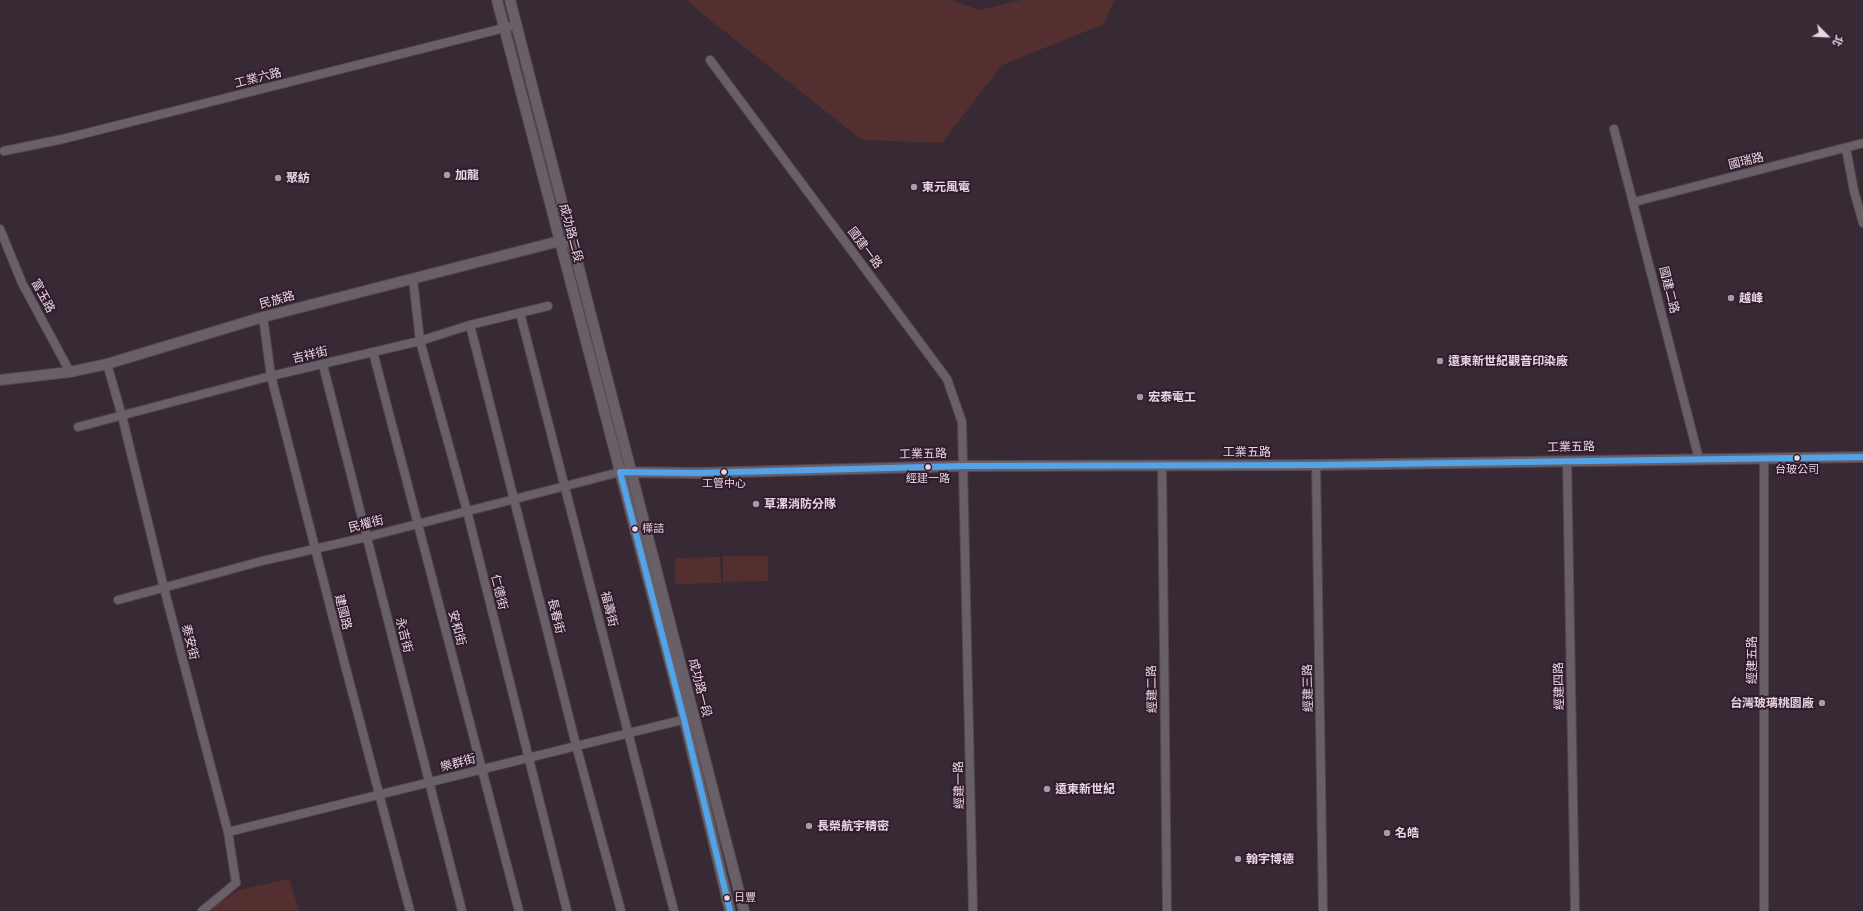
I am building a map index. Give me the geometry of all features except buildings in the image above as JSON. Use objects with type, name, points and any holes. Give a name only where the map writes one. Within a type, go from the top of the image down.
[{"type":"street","name":"成功路二段","points":[[497,0],[620,472]]},
{"type":"street","name":"成功路二段","points":[[510,0],[632,471]]},
{"type":"street","name":"工業六路","points":[[4,151],[70,137],[516,25]]},
{"type":"street","name":"國建一路","points":[[710,60],[946,378],[962,422],[964,466]]},
{"type":"street","name":"國建二路","points":[[1614,129],[1699,459]]},
{"type":"street","name":"國瑞路","points":[[1634,202],[1863,144]]},
{"type":"street","points":[[1846,148],[1854,191],[1863,223]]},
{"type":"street","name":"富玉路","points":[[0,229],[22,283],[70,372]]},
{"type":"street","points":[[560,241],[574,244]]},
{"type":"street","name":"民族路","points":[[0,380],[70,372],[107,364],[264,317],[560,241]]},
{"type":"street","name":"仁德街","points":[[413,278],[420,341],[467,511],[567,911]]},
{"type":"street","name":"吉祥街","points":[[78,427],[271,376],[420,341],[470,325],[548,306]]},
{"type":"street","name":"福壽街","points":[[520,313],[566,486],[674,911]]},
{"type":"street","name":"建國路","points":[[264,317],[271,376],[410,911]]},
{"type":"street","name":"長春街","points":[[470,325],[576,745],[621,911]]},
{"type":"street","name":"安和街","points":[[373,352],[519,911]]},
{"type":"street","name":"泰安街","points":[[107,364],[122,416],[164,588],[228,832],[236,883],[202,911]]},
{"type":"street","name":"永吉街","points":[[323,365],[462,911]]},
{"type":"street","name":"工業五路","points":[[620,472],[698,473],[964,466],[1316,465],[1567,460],[1863,457]]},
{"type":"street","name":"經建五路","points":[[1764,458],[1764,911]]},
{"type":"street","name":"經建四路","points":[[1567,460],[1575,911]]},
{"type":"street","name":"經建三路","points":[[1316,465],[1323,911]]},
{"type":"street","name":"經建一路","points":[[964,466],[974,911]]},
{"type":"street","name":"經建二路","points":[[1162,466],[1167,911]]},
{"type":"street","name":"成功路一段","points":[[632,471],[689,718],[730,911]]},
{"type":"street","name":"民權街","points":[[118,600],[262,561],[367,537],[620,472]]},
{"type":"street","name":"成功路一段","points":[[620,472],[744,911]]},
{"type":"street","name":"樂群街","points":[[228,832],[277,818],[380,795],[689,718]]},
{"type":"shaded area","points":[[687,0],[950,0],[980,10],[1021,0],[1114,0],[1104,24],[1002,65],[942,143],[862,140],[705,16]]},
{"type":"shaded area","points":[[723,556],[768,556],[768,581],[723,582]]},
{"type":"shaded area","points":[[720,557],[721,583],[675,584],[675,558]]},
{"type":"shaded area","points":[[289,879],[299,911],[207,911],[239,890]]},
{"type":"transit line","points":[[730,911],[684,719],[620,472],[698,473],[964,466],[1316,465],[1863,457]]},
{"type":"place","name":"加龍","points":[[447,175]]},
{"type":"place","name":"聚紡","points":[[278,178]]},
{"type":"place","name":"東元風電","points":[[914,187]]},
{"type":"place","name":"越峰","points":[[1731,298]]},
{"type":"place","name":"遠東新世紀觀音印染廠","points":[[1440,361]]},
{"type":"place","name":"宏泰電工","points":[[1140,397]]},
{"type":"place","name":"台玻公司","points":[[1797,458]]},
{"type":"place","name":"經建一路","points":[[928,467]]},
{"type":"place","name":"工管中心","points":[[724,472]]},
{"type":"place","name":"草漯消防分隊","points":[[756,504]]},
{"type":"place","name":"樺詰","points":[[635,529]]},
{"type":"place","name":"台灣玻璃桃園廠","points":[[1822,703]]},
{"type":"place","name":"遠東新世紀","points":[[1047,789]]},
{"type":"place","name":"長榮航宇精密","points":[[809,826]]},
{"type":"place","name":"名皓","points":[[1387,833]]},
{"type":"place","name":"翰宇博德","points":[[1238,859]]},
{"type":"place","name":"日豐","points":[[727,898]]}]
